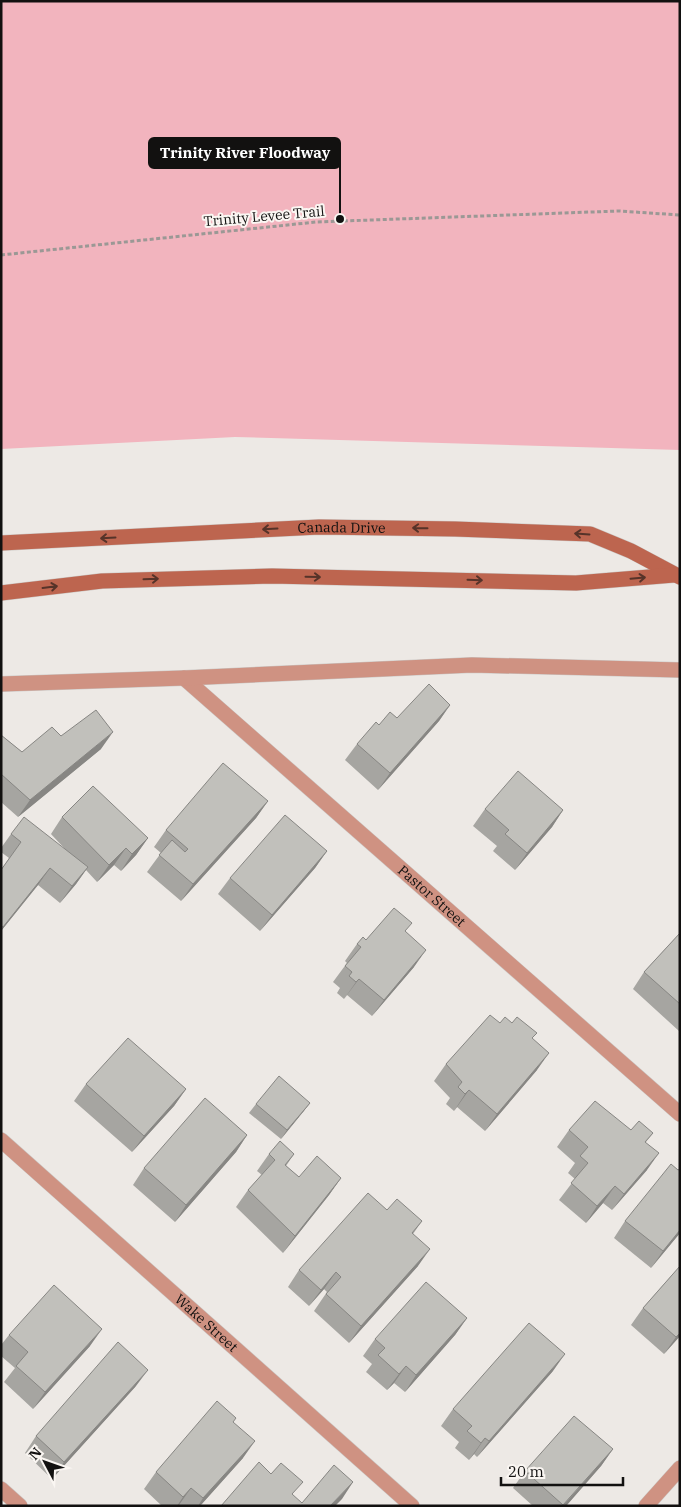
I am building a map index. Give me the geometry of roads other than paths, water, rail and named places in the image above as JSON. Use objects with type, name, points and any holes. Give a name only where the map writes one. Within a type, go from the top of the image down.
[{"type":"street","name":"Canada Drive","points":[[1,543],[319,527],[455,529],[590,534],[631,551],[677,576]]},
{"type":"street","name":"Canada Drive","points":[[1,593],[102,581],[272,576],[576,584],[677,576]]},
{"type":"street","points":[[1,684],[472,665],[680,670]]},
{"type":"street","name":"Pastor Street","points":[[184,678],[680,1114]]},
{"type":"street","name":"Wake Street","points":[[1,1140],[412,1506]]},
{"type":"street","points":[[646,1506],[680,1468]]},
{"type":"street","points":[[1,1489],[20,1506]]},
{"type":"place","name":"Trinity River Floodway","points":[[340,219]]}]
